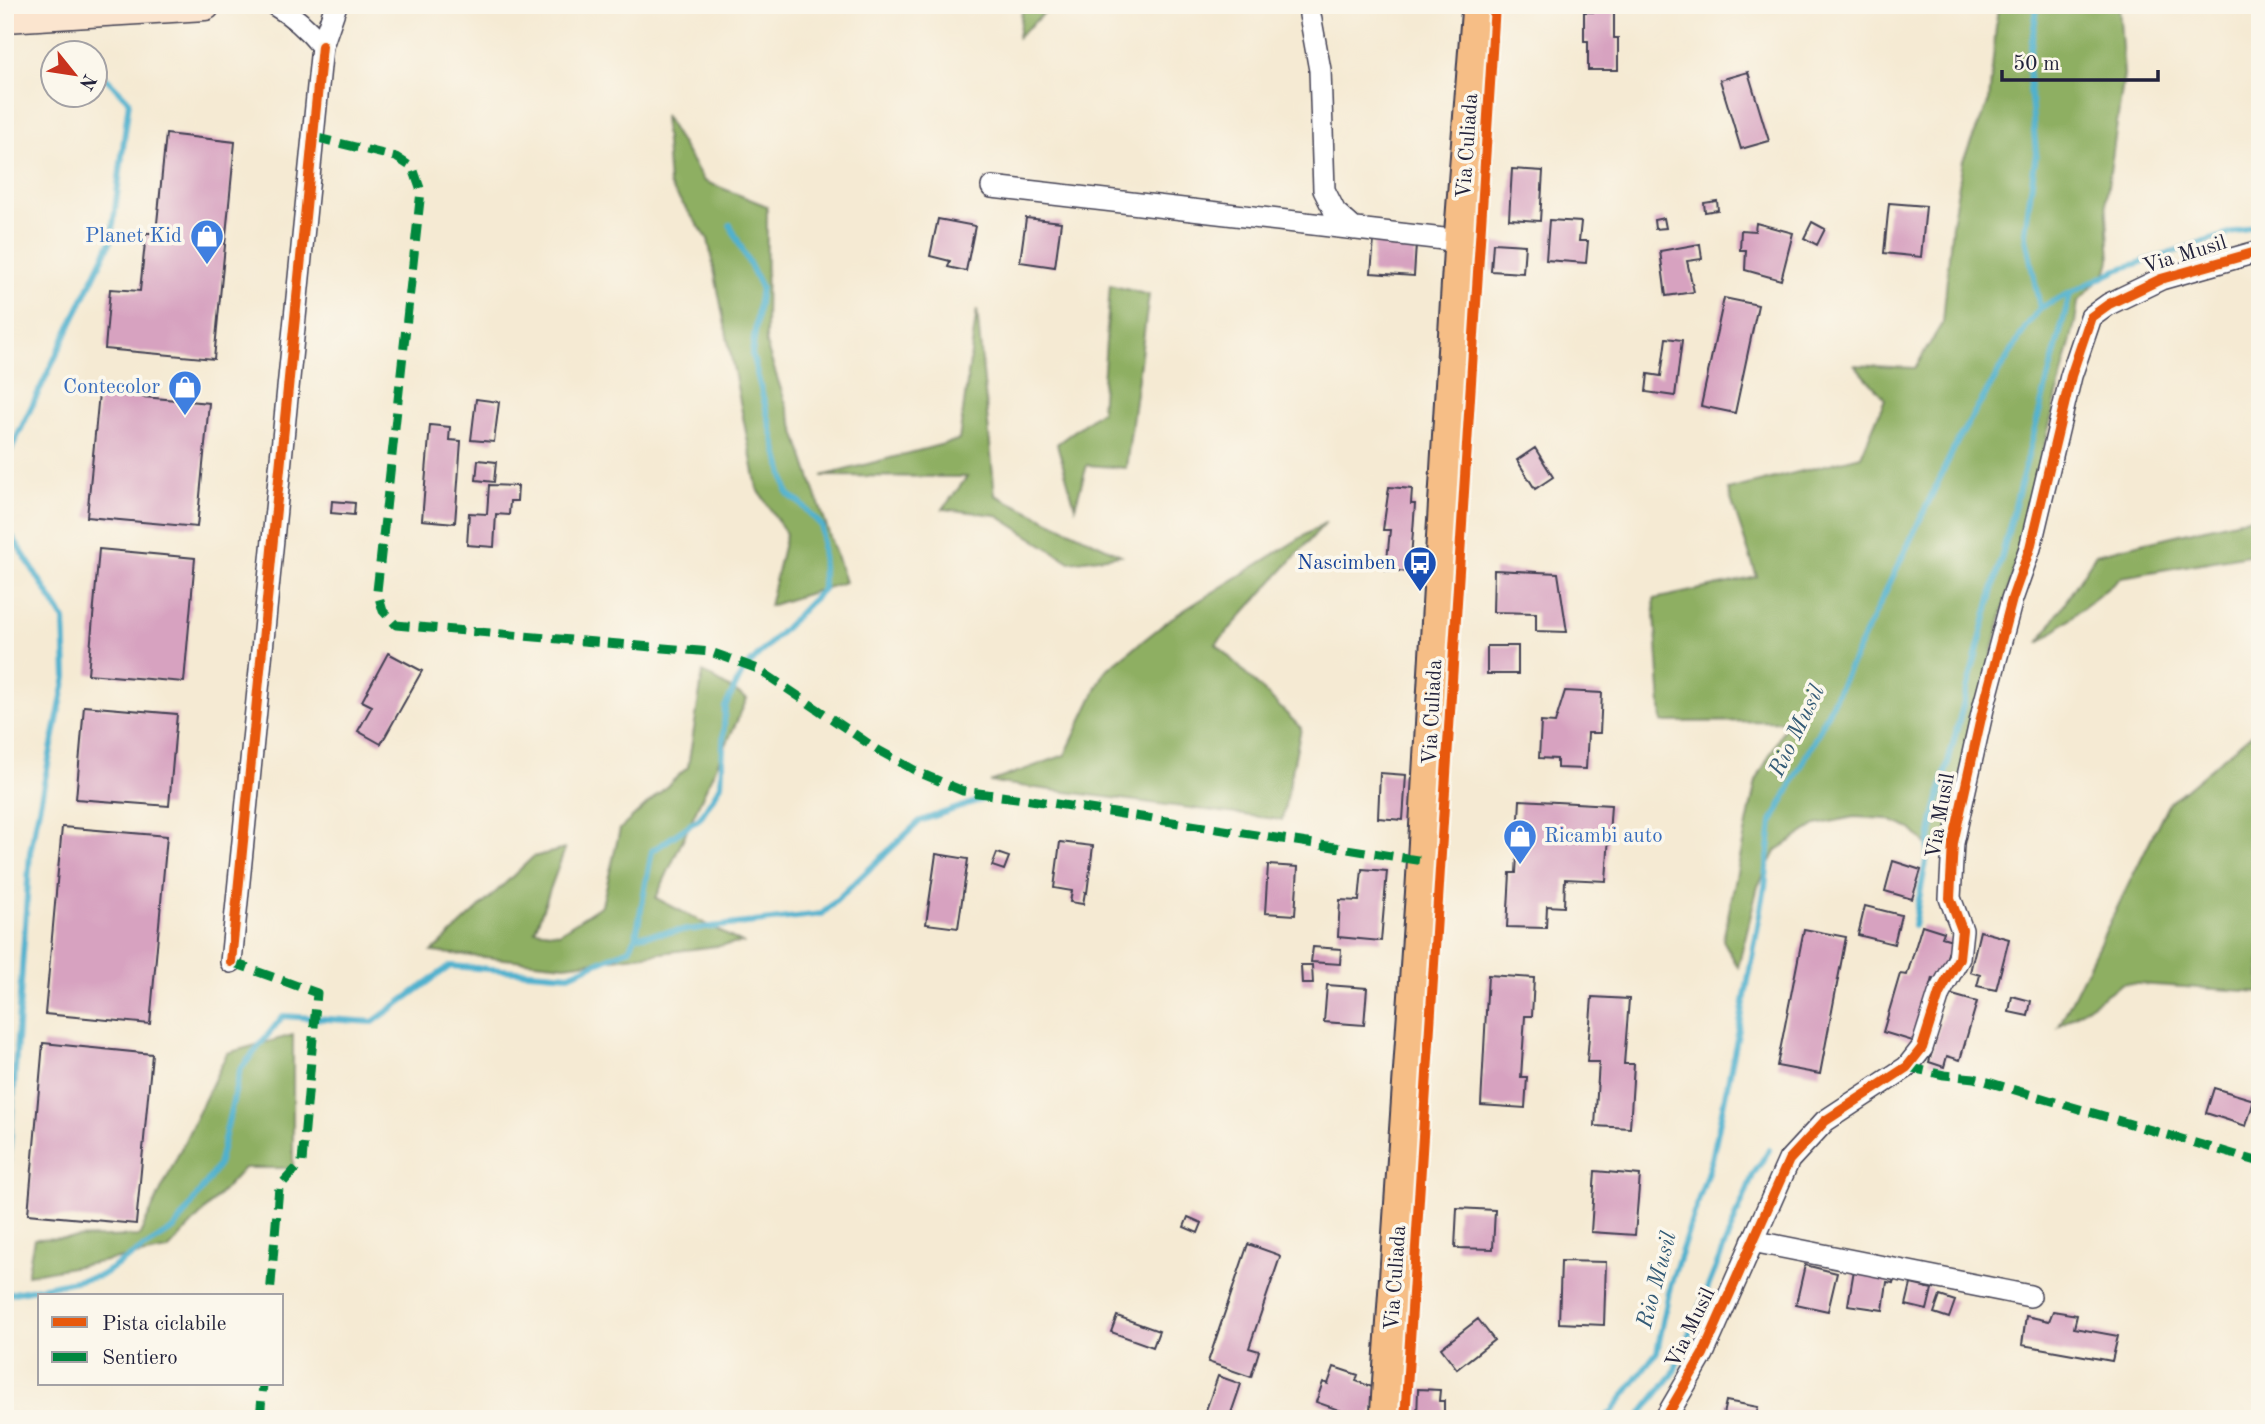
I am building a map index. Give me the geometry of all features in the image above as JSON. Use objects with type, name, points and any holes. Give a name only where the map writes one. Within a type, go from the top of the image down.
[{"type":"main road","name":"Via Culiada","points":[[1387,1419],[1423,885],[1461,241],[1479,5]]},
{"type":"street","points":[[5,17],[205,5]]},
{"type":"street","points":[[275,5],[292,15],[310,31],[322,47]]},
{"type":"street","points":[[231,962],[322,47],[336,5]]},
{"type":"street","points":[[1310,15],[1320,70],[1324,190],[1335,212],[1354,229]]},
{"type":"street","points":[[992,187],[1461,241]]},
{"type":"street","name":"Via Musil","points":[[1665,1419],[1703,1354],[1789,1160],[1825,1121],[1907,1067],[1922,1048],[1939,994],[1959,958],[1962,930],[1950,898],[1953,842],[1983,709],[2012,599],[2029,548],[2071,376],[2091,317],[2109,304],[2161,279],[2260,251]]},
{"type":"street","points":[[1752,1241],[2031,1296]]},
{"type":"green space","points":[[1023,5],[1053,5],[1018,37]]},
{"type":"green space","points":[[1998,5],[2119,5],[2124,75],[2106,200],[2110,260],[2107,271],[2078,302],[1967,754],[1946,857],[1925,843],[1911,829],[1887,819],[1854,817],[1816,825],[1777,850],[1758,886],[1738,967],[1723,940],[1756,781],[1788,721],[1662,722],[1654,599],[1757,577],[1728,490],[1861,456],[1885,399],[1855,365],[1915,368],[1943,322],[1952,224],[1963,160],[1989,101]]},
{"type":"green space","points":[[664,115],[704,181],[767,206],[766,344],[845,582],[769,606],[786,534],[757,488],[708,239],[669,185]]},
{"type":"green space","points":[[1110,285],[1149,295],[1126,468],[1087,465],[1075,507],[1057,444],[1101,411]]},
{"type":"green space","points":[[977,310],[995,495],[1121,555],[1070,562],[996,515],[943,509],[967,477],[822,476],[959,440]]},
{"type":"green space","points":[[2260,515],[2260,553],[2122,577],[2039,643],[2096,554]]},
{"type":"green space","points":[[1326,522],[1216,644],[1301,728],[1282,820],[990,782],[1065,755],[1105,671],[1173,617]]},
{"type":"green space","points":[[703,672],[747,699],[656,898],[742,943],[565,965],[432,952],[533,857],[565,849],[535,930],[559,933],[602,905],[620,829],[688,767]]},
{"type":"green space","points":[[2260,727],[2260,992],[2123,983],[2059,1026],[2168,804]]},
{"type":"green space","points":[[293,1035],[293,1168],[244,1168],[168,1250],[27,1275],[34,1239],[139,1236],[227,1053]]},
{"type":"building","points":[[1339,5],[1377,5],[1377,9],[1339,9]]},
{"type":"building","points":[[1584,12],[1614,12],[1614,38],[1618,38],[1618,70],[1588,70]]},
{"type":"building","points":[[1748,72],[1769,141],[1741,149],[1720,80]]},
{"type":"building","points":[[166,134],[235,142],[214,359],[105,349],[110,289],[140,291],[146,233],[156,233]]},
{"type":"building","points":[[1512,169],[1543,171],[1540,221],[1509,219]]},
{"type":"building","points":[[1717,201],[1718,210],[1705,212],[1704,203]]},
{"type":"building","points":[[1889,203],[1926,206],[1921,257],[1884,253]]},
{"type":"building","points":[[1026,218],[1061,222],[1055,267],[1020,262]]},
{"type":"building","points":[[1664,218],[1666,228],[1655,229],[1654,220]]},
{"type":"building","points":[[938,219],[975,226],[966,271],[948,267],[950,261],[930,256]]},
{"type":"building","points":[[1549,220],[1581,222],[1579,241],[1588,241],[1586,263],[1546,260]]},
{"type":"building","points":[[1812,222],[1825,229],[1817,245],[1804,238]]},
{"type":"building","points":[[1756,223],[1793,233],[1781,280],[1745,270],[1746,250],[1740,250],[1741,230],[1755,231]]},
{"type":"building","points":[[1374,240],[1416,244],[1414,276],[1371,273]]},
{"type":"building","points":[[1493,243],[1525,245],[1523,273],[1491,271]]},
{"type":"building","points":[[1700,244],[1702,259],[1687,261],[1694,292],[1666,296],[1660,251]]},
{"type":"building","points":[[1724,298],[1758,305],[1735,413],[1701,406]]},
{"type":"building","points":[[1666,338],[1682,340],[1675,396],[1646,392],[1648,374],[1661,376]]},
{"type":"building","points":[[99,393],[209,403],[197,527],[87,517]]},
{"type":"building","points":[[476,399],[499,402],[494,442],[471,440]]},
{"type":"building","points":[[430,425],[450,427],[449,440],[461,441],[455,523],[422,520]]},
{"type":"building","points":[[1535,448],[1553,477],[1535,489],[1517,460]]},
{"type":"building","points":[[478,460],[496,462],[494,482],[476,480]]},
{"type":"building","points":[[489,485],[518,486],[517,501],[510,501],[509,515],[496,514],[494,547],[467,545],[469,513],[487,514]]},
{"type":"building","points":[[1389,487],[1412,489],[1411,504],[1415,504],[1410,572],[1386,570],[1390,530],[1383,530]]},
{"type":"building","points":[[332,501],[355,503],[354,515],[331,513]]},
{"type":"building","points":[[99,549],[195,558],[184,682],[88,674]]},
{"type":"building","points":[[1494,570],[1558,573],[1567,632],[1536,631],[1536,613],[1493,612]]},
{"type":"building","points":[[1487,646],[1518,646],[1518,674],[1487,674]]},
{"type":"building","points":[[388,653],[422,671],[381,744],[358,731],[372,706],[362,701]]},
{"type":"building","points":[[1565,691],[1602,693],[1600,733],[1588,733],[1586,769],[1557,768],[1557,759],[1539,758],[1541,722],[1555,723]]},
{"type":"building","points":[[84,706],[177,714],[169,806],[76,799]]},
{"type":"building","points":[[1380,773],[1406,775],[1403,820],[1378,818]]},
{"type":"building","points":[[1520,800],[1611,805],[1606,881],[1565,879],[1564,907],[1547,906],[1546,928],[1507,927],[1510,873],[1516,873]]},
{"type":"building","points":[[62,827],[167,836],[150,1024],[45,1014]]},
{"type":"building","points":[[1060,842],[1093,846],[1083,904],[1070,902],[1072,891],[1054,888]]},
{"type":"building","points":[[997,853],[1009,857],[1004,870],[992,866]]},
{"type":"building","points":[[936,854],[968,859],[958,928],[926,924]]},
{"type":"building","points":[[1893,861],[1921,870],[1912,899],[1885,891]]},
{"type":"building","points":[[1268,865],[1298,867],[1295,915],[1265,913]]},
{"type":"building","points":[[1362,869],[1387,871],[1381,941],[1338,937],[1340,900],[1359,901]]},
{"type":"building","points":[[1865,906],[1901,915],[1894,944],[1858,935]]},
{"type":"building","points":[[1922,925],[1944,932],[1942,937],[1952,940],[1940,980],[1933,978],[1916,1042],[1883,1032],[1900,974],[1907,975]]},
{"type":"building","points":[[1804,929],[1846,937],[1820,1074],[1777,1066]]},
{"type":"building","points":[[1980,931],[2009,939],[1996,990],[1977,986],[1980,975],[1970,972]]},
{"type":"building","points":[[1313,947],[1341,949],[1340,964],[1311,962]]},
{"type":"building","points":[[1301,965],[1312,965],[1313,984],[1302,984]]},
{"type":"building","points":[[1488,975],[1534,978],[1532,1016],[1525,1016],[1521,1077],[1527,1077],[1525,1108],[1481,1105]]},
{"type":"building","points":[[1327,985],[1367,988],[1364,1025],[1324,1022]]},
{"type":"building","points":[[1949,994],[1977,1002],[1960,1060],[1947,1056],[1944,1067],[1929,1062]]},
{"type":"building","points":[[2012,996],[2031,1001],[2028,1016],[2009,1012]]},
{"type":"building","points":[[1592,997],[1629,999],[1624,1064],[1634,1064],[1630,1128],[1595,1126],[1599,1062],[1587,1062]]},
{"type":"building","points":[[43,1043],[152,1054],[136,1224],[28,1214]]},
{"type":"building","points":[[2214,1088],[2254,1100],[2246,1126],[2206,1113]]},
{"type":"building","points":[[1595,1171],[1640,1175],[1635,1235],[1591,1232]]},
{"type":"building","points":[[1457,1208],[1495,1210],[1493,1249],[1455,1248]]},
{"type":"building","points":[[1188,1217],[1202,1223],[1198,1233],[1184,1227]]},
{"type":"building","points":[[1248,1244],[1280,1257],[1249,1348],[1259,1351],[1251,1377],[1208,1362]]},
{"type":"building","points":[[1561,1261],[1606,1262],[1604,1325],[1559,1323]]},
{"type":"building","points":[[1855,1264],[1895,1270],[1893,1283],[1887,1282],[1883,1310],[1848,1305]]},
{"type":"building","points":[[1805,1265],[1837,1273],[1828,1311],[1796,1304]]},
{"type":"building","points":[[1911,1284],[1932,1289],[1927,1310],[1906,1305]]},
{"type":"building","points":[[1940,1296],[1955,1301],[1949,1318],[1934,1313]]},
{"type":"building","points":[[2053,1311],[2077,1315],[2074,1328],[2118,1336],[2112,1361],[2022,1345],[2026,1316],[2049,1321]]},
{"type":"building","points":[[1117,1316],[1159,1331],[1153,1347],[1111,1332]]},
{"type":"building","points":[[1478,1319],[1494,1340],[1457,1369],[1441,1348]]},
{"type":"building","points":[[1334,1367],[1358,1375],[1356,1381],[1380,1390],[1370,1419],[1316,1402],[1323,1382],[1328,1384]]},
{"type":"building","points":[[1218,1376],[1241,1384],[1229,1419],[1205,1413]]},
{"type":"building","points":[[1418,1389],[1440,1390],[1439,1401],[1444,1401],[1444,1419],[1417,1419]]},
{"type":"building","points":[[1726,1401],[1758,1407],[1755,1419],[1722,1419]]},
{"type":"waterway","points":[[2040,308],[2025,232],[2036,153],[2028,65],[2037,9],[2041,5]]},
{"type":"waterway","points":[[5,462],[111,241],[129,101],[108,80]]},
{"type":"waterway","name":"Rio Musil","points":[[1603,1419],[1611,1413],[1657,1352],[1670,1286],[1712,1159],[1765,887],[1772,822],[1816,737],[1958,440],[2040,308],[2117,270],[2260,224]]},
{"type":"waterway","points":[[5,1298],[9,1294],[100,1276],[175,1228],[218,1166],[240,1070],[283,1016],[373,1022],[450,966],[569,975],[629,949],[636,936],[652,851],[700,818],[721,785],[725,707],[743,671],[823,589],[822,526],[788,494],[752,354],[761,287],[730,225]]},
{"type":"waterway","points":[[1914,926],[1935,813],[2070,294]]},
{"type":"waterway","points":[[5,525],[64,619],[66,677],[30,852],[5,1215]]},
{"type":"waterway","points":[[636,936],[822,914],[920,821],[981,800]]},
{"type":"waterway","points":[[1637,1419],[1673,1374],[1753,1175],[1769,1150]]},
{"type":"marked path","points":[[314,137],[396,157],[413,168],[421,191],[377,591],[383,611],[396,625],[711,652],[758,669],[878,750],[918,772],[963,791],[1424,861]]},
{"type":"marked path","points":[[231,962],[317,993],[302,1162],[279,1187],[270,1294]]},
{"type":"marked path","points":[[1907,1067],[1974,1078],[2260,1162]]},
{"type":"marked path","points":[[260,1419],[263,1386]]},
{"type":"cycle path","points":[[1405,1419],[1495,5]]},
{"type":"cycle path","points":[[231,962],[322,46]]},
{"type":"cycle path","points":[[1665,1419],[1703,1354],[1789,1160],[1825,1121],[1907,1067],[1922,1048],[1939,994],[1959,958],[1962,930],[1950,898],[1953,843],[1983,709],[2012,599],[2030,548],[2071,376],[2091,317],[2109,304],[2161,279],[2260,251]]},
{"type":"place","name":"Planet Kid","points":[[207,266]]},
{"type":"place","name":"Contecolor","points":[[185,417]]},
{"type":"place","name":"Nascimben","points":[[1420,593]]},
{"type":"place","name":"Ricambi auto","points":[[1520,866]]}]
